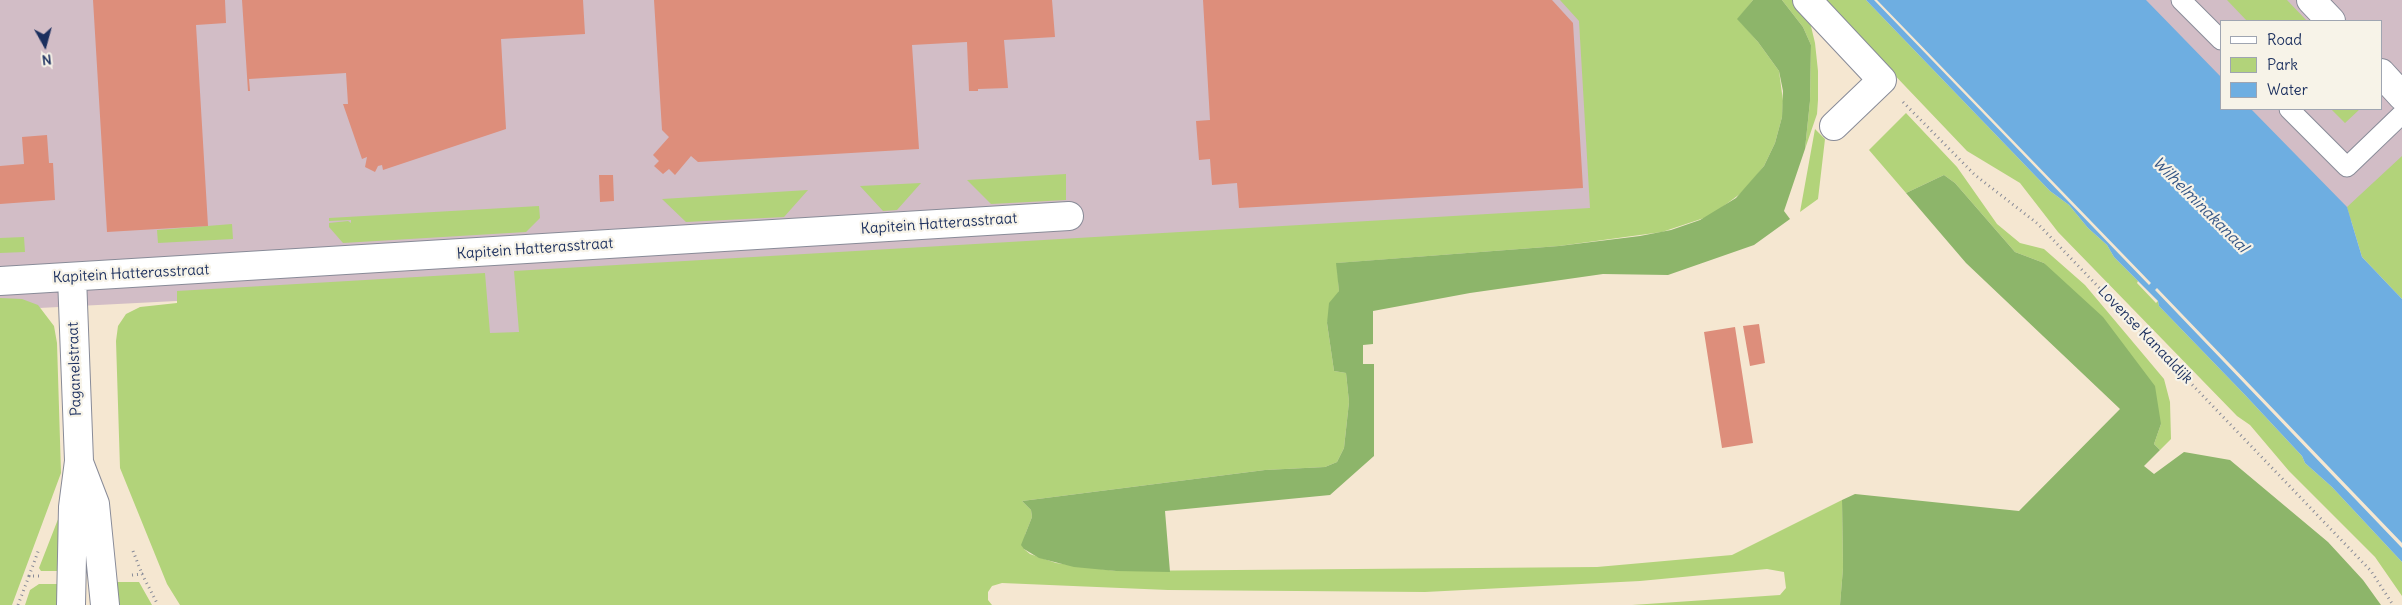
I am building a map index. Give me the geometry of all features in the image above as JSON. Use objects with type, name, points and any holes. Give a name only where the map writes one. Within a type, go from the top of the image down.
[{"type":"street","points":[[1807,0],[1882,80],[1834,126]]},
{"type":"street","points":[[2310,0],[2330,20]]},
{"type":"street","points":[[2382,74],[2402,96]]},
{"type":"street","name":"Kapitein Hatterasstraat","points":[[0,281],[1070,216]]},
{"type":"street","name":"Paganelstraat","points":[[71,605],[73,507],[79,461],[72,278]]},
{"type":"street","name":"Paganelstraat","points":[[79,461],[95,504],[105,605]]},
{"type":"lane","points":[[2181,0],[2220,39]]},
{"type":"lane","points":[[2290,110],[2347,167],[2402,114]]},
{"type":"path","name":"Lovense Kanaaldijk","points":[[1882,80],[1974,175],[2044,231],[2371,571],[2393,605]]},
{"type":"shaded area","points":[[0,0],[1568,0],[1583,17],[1596,212],[487,338],[470,286],[0,310]]},
{"type":"shaded area","points":[[2133,0],[2402,0],[2402,272],[2242,110],[2382,110],[2382,20],[2220,20],[2220,88]]},
{"type":"green space","points":[[1560,0],[1753,0],[1738,19],[1779,71],[1783,101],[1782,117],[1775,143],[1764,166],[1744,191],[1710,216],[1662,232],[1559,246],[1337,263],[1339,291],[1327,323],[1334,371],[1346,373],[1349,402],[1344,448],[1337,462],[1325,467],[1265,470],[1022,501],[1031,510],[1032,517],[1025,535],[1024,549],[1030,554],[1056,563],[1116,571],[1597,567],[1732,555],[1842,500],[1843,568],[1840,605],[1632,605],[1780,595],[1786,588],[1784,572],[1767,569],[1640,581],[1425,592],[1168,590],[1002,583],[992,586],[988,592],[988,600],[992,605],[180,605],[167,584],[120,468],[116,341],[118,326],[126,314],[140,307],[177,303],[177,291],[485,273],[490,333],[519,332],[514,271],[1590,208],[1579,21]]},
{"type":"green space","points":[[1753,0],[1782,0],[1803,27],[1811,45],[1810,101],[1805,149],[1784,211],[1790,219],[1754,245],[1668,275],[1603,274],[1470,293],[1373,311],[1373,344],[1363,345],[1363,364],[1374,364],[1374,456],[1330,495],[1165,511],[1170,572],[1116,571],[1074,567],[1039,558],[1021,545],[1032,517],[1031,510],[1022,501],[1265,470],[1325,467],[1337,462],[1344,448],[1349,402],[1346,373],[1334,371],[1327,323],[1329,303],[1339,291],[1336,263],[1559,246],[1640,236],[1671,230],[1700,220],[1736,198],[1764,166],[1775,143],[1782,117],[1783,91],[1779,71],[1758,42],[1737,19]]},
{"type":"green space","points":[[1782,0],[1799,0],[1809,18],[1815,43],[1818,71],[1817,114],[1805,149],[1810,101],[1811,45],[1803,27]]},
{"type":"green space","points":[[1823,0],[1866,0],[2050,191],[2069,205],[2088,228],[2107,245],[2114,257],[2138,281],[2137,283],[2156,303],[2158,301],[2159,306],[2302,456],[2305,463],[2332,487],[2402,562],[2402,596],[2375,557],[2289,471],[2250,425],[2237,416],[2058,232],[2020,183],[1967,151]]},
{"type":"green space","points":[[2227,0],[2287,0],[2306,20],[2246,20]]},
{"type":"green space","points":[[2332,110],[2359,110],[2345,123]]},
{"type":"green space","points":[[1906,113],[1957,167],[1997,224],[2020,243],[2044,249],[2085,285],[2164,379],[2170,402],[2171,439],[2160,450],[2154,444],[2161,424],[2044,263],[2015,252],[1955,183],[1944,175],[1906,193],[1869,150]]},
{"type":"green space","points":[[1815,129],[1825,139],[1818,199],[1800,212]]},
{"type":"green space","points":[[2402,156],[2402,299],[2362,257],[2347,207]]},
{"type":"green space","points":[[1066,174],[1066,200],[991,204],[967,180]]},
{"type":"green space","points":[[1944,175],[1955,183],[2015,252],[2044,263],[2103,317],[2155,386],[2161,424],[2154,444],[2160,450],[2144,466],[2154,474],[2184,452],[2230,460],[2328,542],[2363,580],[2381,605],[1840,605],[1843,568],[1842,500],[1855,494],[2019,511],[2120,409],[1966,263],[1906,193]]},
{"type":"green space","points":[[921,183],[897,210],[883,211],[860,186]]},
{"type":"green space","points":[[808,190],[784,217],[686,222],[662,199]]},
{"type":"green space","points":[[539,206],[540,218],[526,232],[343,243],[329,227],[329,223],[348,221],[351,223],[351,220],[329,221],[329,218]]},
{"type":"green space","points":[[232,224],[233,239],[158,243],[157,230]]},
{"type":"green space","points":[[24,237],[25,252],[0,253],[0,238]]},
{"type":"green space","points":[[0,298],[22,299],[38,305],[54,326],[57,343],[61,473],[12,605],[0,605]]},
{"type":"green space","points":[[62,509],[63,571],[41,571],[39,568]]},
{"type":"green space","points":[[117,582],[139,582],[152,605],[119,605]]},
{"type":"green space","points":[[39,584],[62,584],[61,605],[25,605],[30,590]]},
{"type":"water","name":"Wilhelminakanaal","points":[[1866,0],[1874,0],[2149,285],[2151,283],[1877,0],[2146,0],[2220,76],[2220,110],[2252,110],[2347,207],[2362,257],[2402,299],[2402,543],[2157,288],[2155,290],[2402,548],[2402,562],[2332,487],[2305,463],[2302,456],[2159,306],[2158,301],[2114,257],[2107,245],[2088,228],[2069,205],[2050,191]]},
{"type":"building","points":[[93,0],[225,0],[226,23],[196,25],[208,226],[107,232]]},
{"type":"building","points":[[242,0],[583,0],[585,34],[501,39],[506,129],[383,170],[382,165],[378,166],[375,172],[365,167],[367,157],[362,159],[343,104],[348,104],[346,73],[249,79],[250,91],[248,91]]},
{"type":"building","points":[[654,0],[1052,0],[1055,37],[1004,40],[1008,88],[978,89],[978,91],[969,91],[967,42],[912,45],[919,149],[698,162],[691,156],[675,175],[669,169],[663,174],[654,166],[659,161],[653,155],[669,137],[662,130]]},
{"type":"building","points":[[1203,0],[1552,0],[1573,23],[1583,188],[1239,208],[1237,183],[1212,185],[1210,159],[1199,160],[1196,121],[1210,120]]},
{"type":"building","points":[[47,135],[49,163],[53,163],[55,200],[0,204],[0,166],[24,164],[22,137]]},
{"type":"building","points":[[599,175],[613,175],[614,201],[600,202]]},
{"type":"building","points":[[1759,324],[1765,363],[1750,366],[1743,326]]},
{"type":"building","points":[[1735,327],[1753,443],[1722,448],[1704,332]]}]
